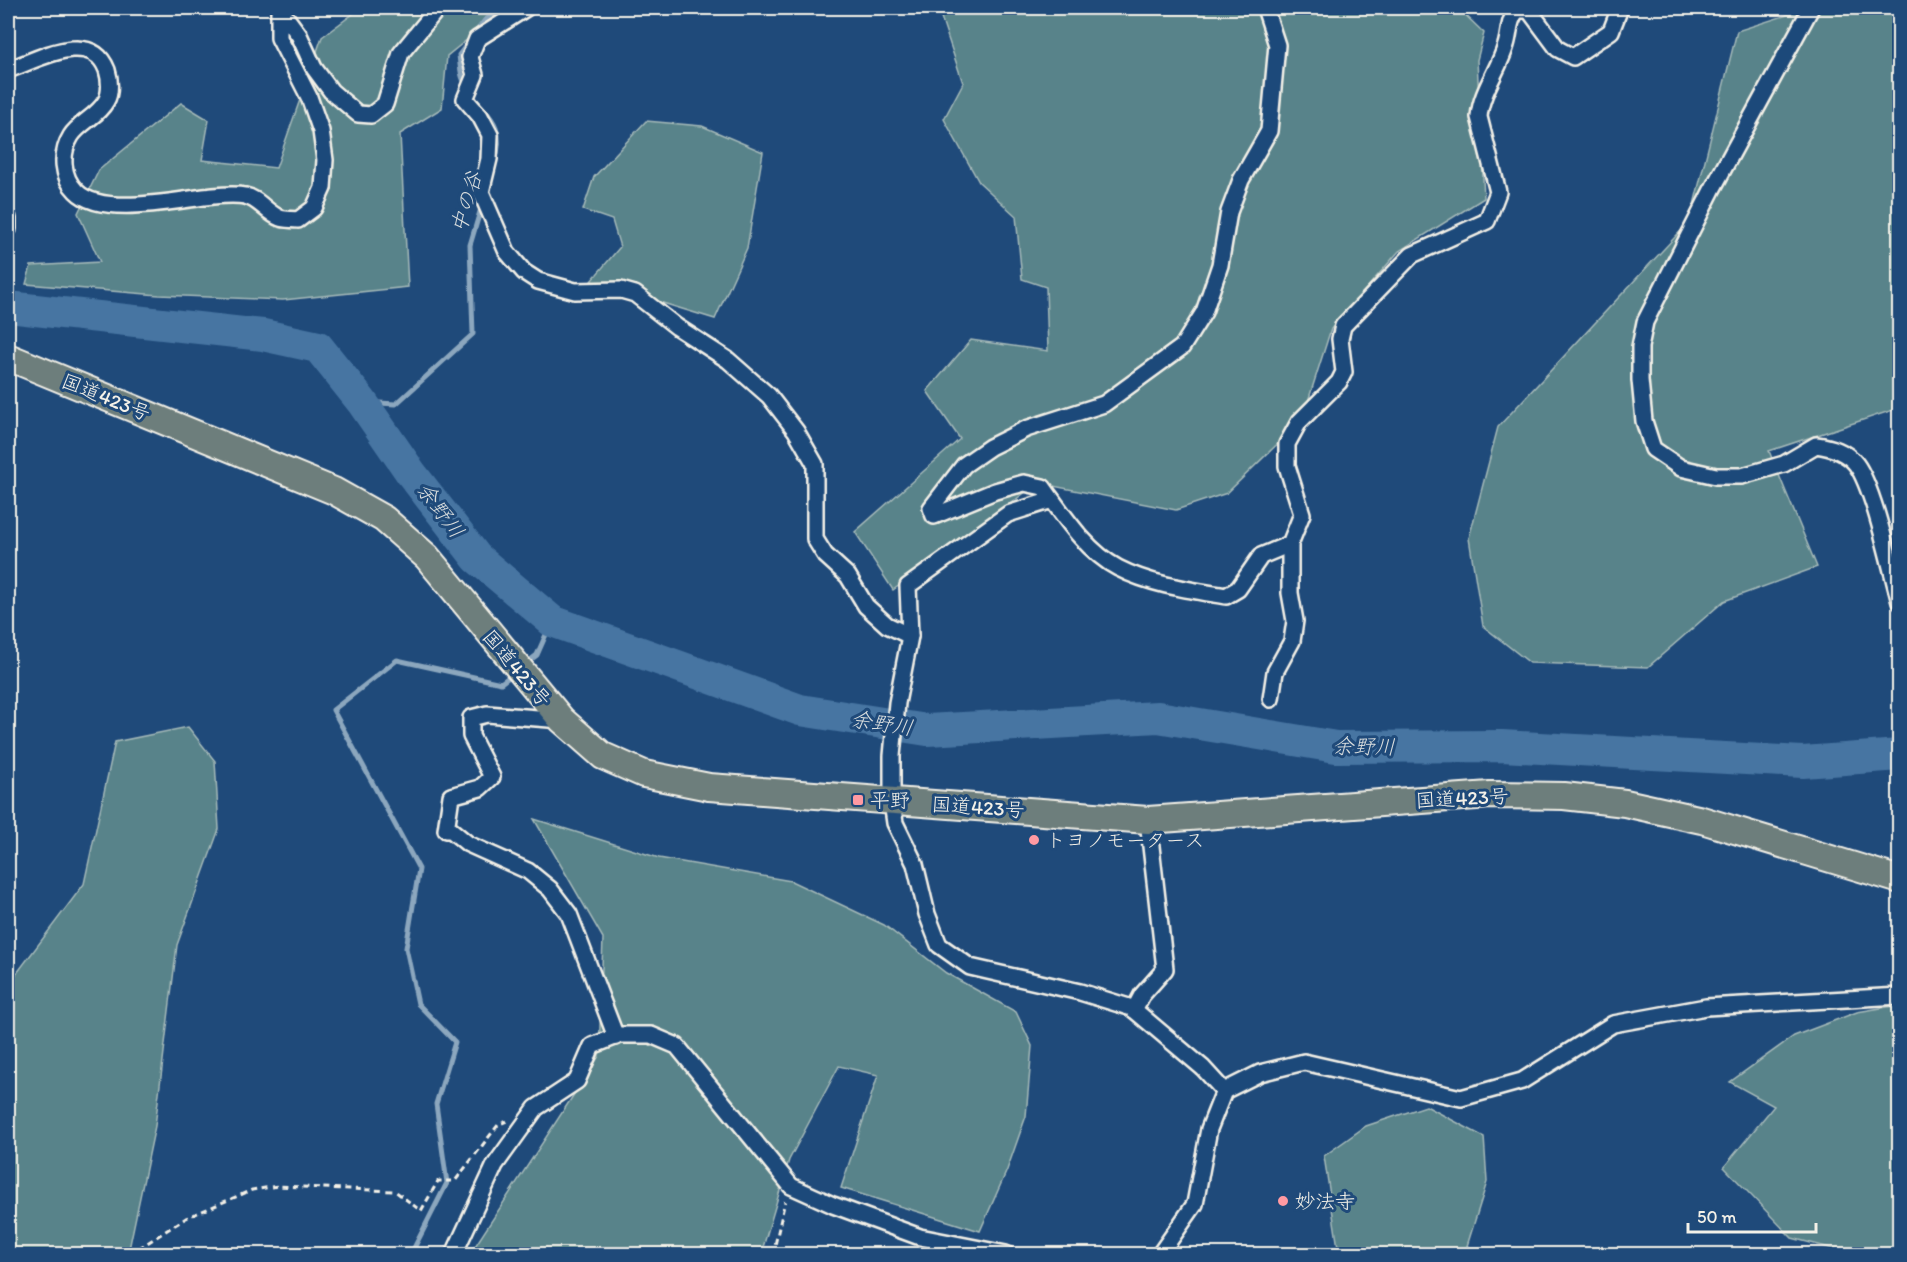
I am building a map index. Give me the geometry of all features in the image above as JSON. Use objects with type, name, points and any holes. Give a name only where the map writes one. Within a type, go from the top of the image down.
[{"type":"highway","name":"国道423号","points":[[8,357],[334,491],[384,519],[427,557],[562,720],[603,756],[644,774],[708,787],[1148,820],[1490,795],[1564,796],[1625,803],[1702,820],[1899,880]]},
{"type":"street","points":[[279,8],[299,34],[314,68],[331,91],[358,114],[371,115],[385,104],[401,53],[438,8]]},
{"type":"street","points":[[8,70],[73,46],[91,52],[103,61],[110,79],[107,100],[71,136],[63,161],[67,177],[77,192],[93,201],[123,205],[176,202],[214,195],[247,196],[279,218],[298,220],[314,208],[323,188],[325,160],[321,131],[309,97],[279,38],[279,8]]},
{"type":"street","points":[[526,8],[477,39],[470,57],[475,75],[465,99],[480,116],[490,135],[489,159],[481,192],[507,252],[524,272],[538,281],[575,291],[621,290],[635,294],[677,327],[728,360],[769,396],[795,431],[815,464],[815,539],[825,555],[848,576],[866,606],[887,625],[910,636]]},
{"type":"street","points":[[1265,8],[1277,45],[1269,131],[1241,180],[1229,212],[1220,265],[1207,302],[1182,347],[1104,404],[1026,429],[990,447],[964,465],[931,508],[934,516],[995,491],[1024,483],[1043,487],[1080,537],[1116,567],[1138,577],[1226,596],[1238,589],[1261,556],[1290,544]]},
{"type":"street","points":[[1270,699],[1275,672],[1292,641],[1295,621],[1290,593],[1290,544],[1302,514],[1287,466],[1287,444],[1299,422],[1339,382],[1344,372],[1340,339],[1343,326],[1412,255],[1487,221],[1498,192],[1479,117],[1480,104],[1507,45],[1512,15],[1518,10],[1529,10],[1558,49],[1573,57],[1611,31],[1620,8]]},
{"type":"street","points":[[1811,8],[1712,190],[1645,322],[1640,347],[1644,421],[1653,449],[1681,468],[1716,476],[1742,476],[1784,464],[1816,445],[1837,448],[1856,464],[1869,494],[1899,602]]},
{"type":"street","points":[[8,218],[8,229]]},
{"type":"street","points":[[1052,500],[1008,514],[908,586],[910,636],[897,703],[892,756],[892,802],[895,823],[915,864],[927,914],[939,945],[970,967],[1080,992],[1134,1010],[1203,1068],[1224,1091]]},
{"type":"street","points":[[562,720],[487,714],[471,718],[471,736],[492,777],[480,788],[451,796],[446,830],[451,830],[468,844],[528,871],[550,890],[570,914],[588,960],[593,984],[616,1037]]},
{"type":"street","points":[[1134,1010],[1142,995],[1165,969],[1148,820]]},
{"type":"street","points":[[1160,1254],[1195,1204],[1209,1129],[1224,1091],[1260,1073],[1304,1062],[1461,1098],[1522,1081],[1613,1024],[1706,1007],[1821,998],[1899,996]]},
{"type":"street","points":[[454,1254],[495,1165],[536,1108],[577,1081],[592,1046],[616,1037],[651,1035],[677,1047],[791,1186],[833,1205],[920,1237],[1006,1254]]},
{"type":"path","points":[[130,1254],[186,1218],[252,1190],[278,1186],[395,1191],[421,1211],[438,1181],[455,1181],[498,1125],[536,1108]]},
{"type":"path","points":[[773,1254],[783,1208],[791,1186]]},
{"type":"green space","points":[[361,8],[506,8],[447,56],[442,108],[400,134],[408,287],[283,300],[159,295],[26,284],[31,266],[100,262],[78,213],[99,170],[181,103],[209,120],[202,160],[276,168],[322,37]]},
{"type":"green space","points":[[938,8],[1458,8],[1484,33],[1477,60],[1484,198],[1399,251],[1331,329],[1302,420],[1227,493],[1176,510],[1038,483],[893,590],[855,532],[960,439],[927,391],[971,340],[1048,351],[1046,287],[1022,279],[1016,216],[979,182],[944,119],[963,83]]},
{"type":"green space","points":[[1809,8],[1899,8],[1899,408],[1769,451],[1817,567],[1724,601],[1648,667],[1530,663],[1483,626],[1469,538],[1498,427],[1690,221],[1737,31]]},
{"type":"green space","points":[[646,121],[702,126],[763,152],[747,248],[715,319],[591,281],[620,247],[612,220],[583,210],[594,177]]},
{"type":"green space","points":[[188,727],[215,761],[219,829],[177,945],[155,1126],[128,1254],[8,1254],[8,985],[84,884],[115,742]]},
{"type":"green space","points":[[534,819],[659,858],[791,881],[884,925],[946,973],[1016,1012],[1032,1046],[1026,1116],[1007,1170],[980,1231],[841,1188],[878,1075],[839,1066],[789,1160],[761,1254],[470,1254],[599,1056],[603,938]]},
{"type":"green space","points":[[1899,1005],[1899,1254],[1853,1254],[1792,1238],[1724,1167],[1774,1106],[1730,1082],[1794,1036],[1857,1012]]},
{"type":"green space","points":[[1426,1106],[1484,1137],[1487,1182],[1467,1246],[1480,1254],[1339,1254],[1324,1156],[1366,1126]]},
{"type":"waterway","name":"中の谷","points":[[495,162],[498,134],[489,115],[475,100],[462,76],[459,55],[485,20],[503,8]]},
{"type":"waterway","name":"中の谷","points":[[362,402],[396,404],[473,334],[470,245],[482,205]]},
{"type":"waterway","name":"余野川","points":[[8,307],[263,335],[318,347],[362,402],[411,473],[477,558],[552,621],[800,710],[927,730],[1158,717],[1336,747],[1502,746],[1803,762],[1900,755]]},
{"type":"waterway","points":[[524,665],[537,655],[552,621]]},
{"type":"waterway","points":[[411,1254],[447,1183],[436,1104],[455,1042],[418,1004],[406,948],[419,869],[333,710],[397,660],[501,683],[514,673]]},
{"type":"place","name":"平野","points":[[858,800]]},
{"type":"place","name":"トヨノモータース","points":[[1034,840]]},
{"type":"place","name":"妙法寺","points":[[1283,1201]]}]
